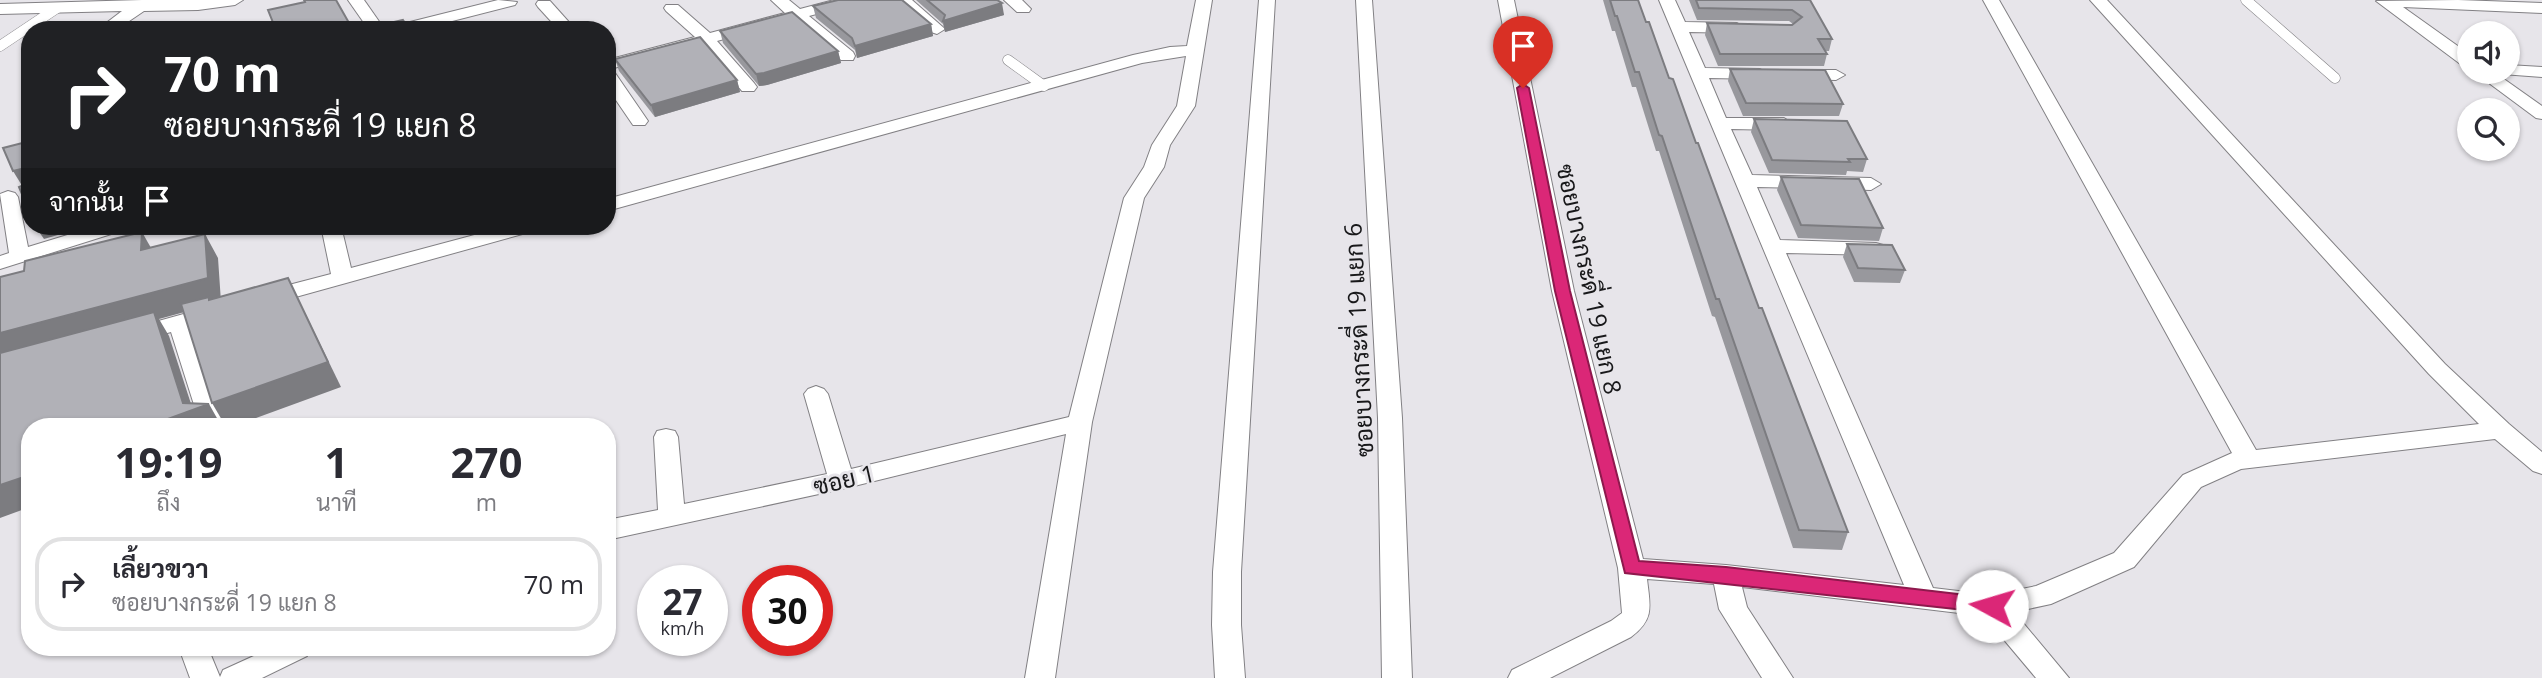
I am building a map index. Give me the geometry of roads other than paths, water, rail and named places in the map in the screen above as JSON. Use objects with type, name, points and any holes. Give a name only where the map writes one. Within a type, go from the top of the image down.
[{"type":"street","points":[[14,6],[57,8],[145,3],[213,4],[235,0]]},
{"type":"street","points":[[356,0],[371,21]]},
{"type":"street","points":[[779,0],[847,56]]},
{"type":"street","points":[[616,63],[852,0]]},
{"type":"street","points":[[902,0],[937,29]]},
{"type":"street","points":[[1040,678],[1080,422],[1134,198],[1154,167],[1161,145],[1186,106],[1193,76],[1203,0]]},
{"type":"street","points":[[1230,678],[1226,646],[1226,607],[1237,400],[1268,0]]},
{"type":"street","name":"ซอยบางกระดี่ 19 แยก 6","points":[[1364,0],[1390,418],[1396,678]]},
{"type":"street","name":"ซอยบางกระดี่ 19 แยก 8","points":[[1506,0],[1563,291],[1632,568],[1636,613],[1633,620],[1621,629],[1523,678]]},
{"type":"street","points":[[1667,0],[1923,598]]},
{"type":"street","points":[[1991,0],[2248,458]]},
{"type":"street","points":[[2098,0],[2437,369],[2500,430],[2542,465]]},
{"type":"street","points":[[2384,1],[2542,8]]},
{"type":"street","points":[[2384,1],[2457,53]]},
{"type":"street","points":[[449,21],[509,2]]},
{"type":"street","points":[[119,21],[145,3]]},
{"type":"street","points":[[544,4],[560,21]]},
{"type":"street","points":[[672,8],[706,38],[748,87]]},
{"type":"street","points":[[1679,27],[1748,28]]},
{"type":"street","points":[[616,203],[1139,59],[1170,52],[1195,51]]},
{"type":"street","points":[[2520,71],[2542,72]]},
{"type":"street","points":[[1699,73],[1836,75]]},
{"type":"street","points":[[2500,84],[2542,114]]},
{"type":"street","points":[[616,87],[639,121]]},
{"type":"street","points":[[1720,123],[1800,124]]},
{"type":"street","points":[[1745,181],[1871,184]]},
{"type":"street","points":[[21,193],[4,198],[10,260],[89,235]]},
{"type":"street","points":[[333,235],[343,276]]},
{"type":"street","points":[[115,341],[496,235]]},
{"type":"street","points":[[1773,246],[1893,250]]},
{"type":"street","points":[[179,323],[210,418]]},
{"type":"street","points":[[816,394],[842,480]]},
{"type":"street","name":"ซอย 1","points":[[616,528],[842,480],[1080,422]]},
{"type":"street","points":[[1632,568],[1726,575],[1992,606],[2041,596],[2124,560],[2192,481],[2213,470],[2248,458],[2500,430]]},
{"type":"street","points":[[666,437],[672,517]]},
{"type":"street","points":[[1726,575],[1733,609],[1779,678]]},
{"type":"street","points":[[1992,606],[2054,678]]},
{"type":"street","points":[[197,656],[205,678]]},
{"type":"street","points":[[234,678],[280,656]]},
{"type":"lane","points":[[2246,0],[2334,78]]},
{"type":"lane","points":[[38,21],[57,8]]},
{"type":"lane","points":[[0,46],[21,32]]},
{"type":"lane","points":[[1008,60],[1044,86]]}]
